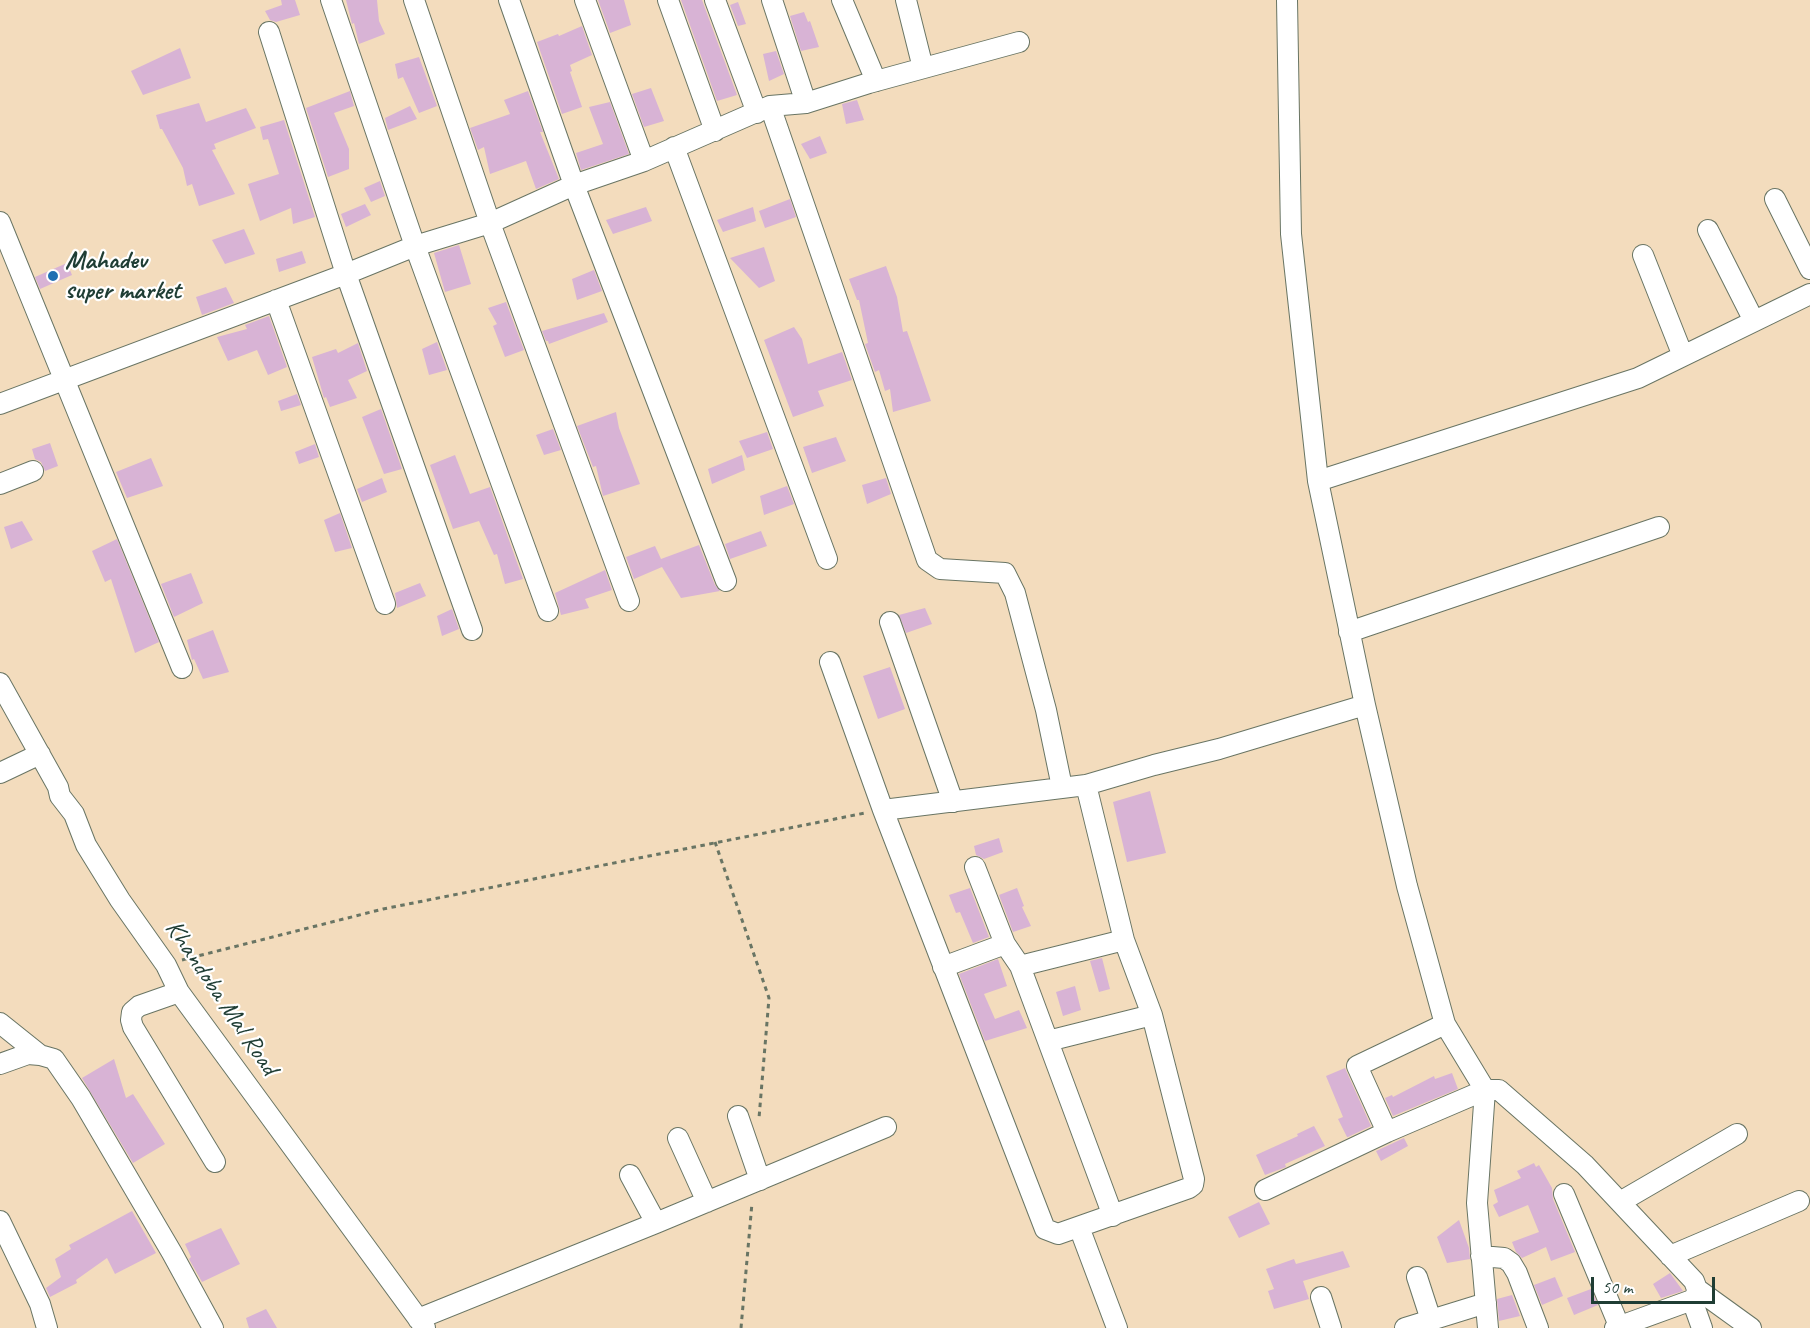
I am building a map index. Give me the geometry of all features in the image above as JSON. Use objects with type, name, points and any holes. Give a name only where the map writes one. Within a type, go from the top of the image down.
[{"type":"street","points":[[330,0],[415,246],[548,611]]},
{"type":"street","points":[[414,0],[490,223],[629,601]]},
{"type":"street","points":[[509,0],[574,185],[726,581]]},
{"type":"street","points":[[585,0],[644,161]]},
{"type":"street","points":[[668,0],[715,131]]},
{"type":"street","points":[[715,0],[763,110],[927,560],[940,569],[1005,573],[1015,592],[1046,711],[1062,786]]},
{"type":"street","points":[[772,0],[806,102]]},
{"type":"street","points":[[842,0],[876,81]]},
{"type":"street","points":[[906,0],[923,68]]},
{"type":"street","points":[[1287,0],[1292,234],[1318,481],[1365,705],[1407,886],[1445,1024],[1485,1090],[1477,1203],[1488,1328]]},
{"type":"street","points":[[269,32],[346,274],[472,630]]},
{"type":"street","points":[[0,404],[415,246],[490,223],[574,185],[644,161],[763,110],[806,102],[1019,42]]},
{"type":"street","points":[[674,147],[827,558]]},
{"type":"street","points":[[1775,199],[1810,269]]},
{"type":"street","points":[[0,222],[182,668]]},
{"type":"street","points":[[1708,230],[1754,321]]},
{"type":"street","points":[[1643,255],[1683,356]]},
{"type":"street","points":[[1318,481],[1638,378],[1810,294]]},
{"type":"street","points":[[276,300],[385,604]]},
{"type":"street","points":[[0,484],[33,471]]},
{"type":"street","points":[[1349,632],[1659,527]]},
{"type":"street","points":[[890,622],[954,802]]},
{"type":"street","points":[[830,662],[883,810],[1045,1229],[1058,1234],[1189,1188],[1193,1185],[1194,1179],[1152,1015],[1124,940],[1086,785]]},
{"type":"street","name":"Khandoba Mal Road","points":[[3,694],[40,754],[60,796],[74,814],[86,845],[120,900],[166,965],[179,992],[421,1323]]},
{"type":"street","points":[[883,810],[1062,786],[1086,785],[1219,749],[1365,705]]},
{"type":"street","points":[[0,773],[40,754]]},
{"type":"street","points":[[975,867],[1005,944],[1020,966],[1113,1216]]},
{"type":"street","points":[[1020,966],[1124,940]]},
{"type":"street","points":[[943,967],[1005,944]]},
{"type":"street","points":[[179,992],[139,1006],[132,1012],[131,1020],[133,1027],[215,1162]]},
{"type":"street","points":[[1048,1041],[1152,1015]]},
{"type":"street","points":[[0,1023],[40,1055]]},
{"type":"street","points":[[1387,1132],[1357,1066],[1445,1024]]},
{"type":"street","points":[[0,1064],[28,1054],[54,1059],[81,1098],[213,1328]]},
{"type":"street","points":[[1265,1190],[1387,1132],[1485,1090],[1500,1090],[1585,1165],[1694,1281],[1694,1294],[1702,1328]]},
{"type":"street","points":[[738,1116],[760,1180]]},
{"type":"street","points":[[421,1323],[886,1127]]},
{"type":"street","points":[[1620,1202],[1737,1134]]},
{"type":"street","points":[[678,1137],[707,1202]]},
{"type":"street","points":[[630,1175],[656,1223]]},
{"type":"street","points":[[1564,1194],[1618,1327],[1694,1294]]},
{"type":"street","points":[[1670,1256],[1799,1201]]},
{"type":"street","points":[[0,1221],[40,1304],[47,1328]]},
{"type":"street","points":[[1079,1227],[1117,1328]]},
{"type":"street","points":[[1481,1256],[1504,1258],[1511,1263],[1538,1328]]},
{"type":"street","points":[[1417,1277],[1431,1320]]},
{"type":"street","points":[[1694,1294],[1751,1328]]},
{"type":"street","points":[[1321,1297],[1331,1328]]},
{"type":"street","points":[[1405,1328],[1486,1303]]},
{"type":"path","points":[[166,965],[383,909],[883,810]]},
{"type":"path","points":[[715,842],[769,998],[758,1128]]},
{"type":"path","points":[[741,1328],[752,1198]]},
{"type":"building","points":[[281,0],[295,0],[300,15],[276,22],[270,20],[265,11],[282,5]]},
{"type":"building","points":[[346,0],[377,0],[379,21],[385,34],[359,44]]},
{"type":"building","points":[[598,0],[624,0],[631,25],[610,33]]},
{"type":"building","points":[[681,0],[702,0],[737,95],[717,101]]},
{"type":"building","points":[[738,2],[746,24],[738,26],[730,5]]},
{"type":"building","points":[[804,12],[808,22],[810,21],[819,47],[801,51],[790,16]]},
{"type":"building","points":[[582,26],[592,55],[570,65],[572,71],[570,72],[582,107],[562,114],[537,42]]},
{"type":"building","points":[[180,48],[191,78],[143,95],[131,71]]},
{"type":"building","points":[[776,51],[784,74],[769,81],[763,54]]},
{"type":"building","points":[[419,57],[437,106],[419,113],[403,77],[398,79],[395,64]]},
{"type":"building","points":[[651,88],[664,121],[644,127],[632,94]]},
{"type":"building","points":[[350,91],[354,106],[334,113],[349,149],[349,169],[328,177],[306,108]]},
{"type":"building","points":[[528,91],[543,132],[540,132],[559,179],[536,189],[526,161],[490,174],[484,147],[478,150],[470,128],[510,114],[504,100]]},
{"type":"building","points":[[857,100],[864,120],[846,124],[842,104]]},
{"type":"building","points":[[610,102],[629,154],[581,170],[576,153],[603,144],[589,107]]},
{"type":"building","points":[[199,103],[206,122],[246,108],[256,128],[214,144],[216,149],[212,150],[235,194],[199,206],[192,184],[187,186],[183,168],[160,129],[156,115]]},
{"type":"building","points":[[410,106],[417,119],[388,130],[385,118]]},
{"type":"building","points":[[284,120],[315,217],[293,224],[291,208],[260,221],[248,184],[279,174],[268,139],[263,140],[260,127]]},
{"type":"building","points":[[820,136],[827,153],[810,159],[801,144]]},
{"type":"building","points":[[380,181],[385,196],[371,202],[364,188]]},
{"type":"building","points":[[790,199],[796,217],[765,228],[759,211]]},
{"type":"building","points":[[365,204],[371,215],[346,227],[341,214]]},
{"type":"building","points":[[646,207],[652,221],[613,234],[606,220]]},
{"type":"building","points":[[753,207],[756,221],[723,232],[717,220]]},
{"type":"building","points":[[244,229],[255,254],[225,264],[212,240]]},
{"type":"building","points":[[459,245],[471,284],[445,292],[434,253]]},
{"type":"building","points":[[764,247],[775,281],[759,288],[730,258]]},
{"type":"building","points":[[302,251],[306,263],[279,272],[276,259]]},
{"type":"building","name":"Mahadev super market","points":[[67,263],[72,275],[40,289],[35,277]]},
{"type":"building","points":[[886,266],[897,297],[903,332],[907,331],[931,401],[893,412],[890,389],[885,391],[879,370],[875,372],[865,344],[868,343],[859,300],[857,300],[849,279]]},
{"type":"building","points":[[594,270],[602,291],[577,300],[572,279]]},
{"type":"building","points":[[226,287],[234,303],[202,315],[196,297]]},
{"type":"building","points":[[506,302],[524,350],[505,357],[493,326],[497,324],[488,308]]},
{"type":"building","points":[[604,313],[608,322],[549,344],[542,331]]},
{"type":"building","points":[[269,316],[287,367],[268,375],[257,350],[228,361],[217,337],[247,329],[245,325]]},
{"type":"building","points":[[794,327],[802,339],[808,364],[842,352],[852,380],[818,391],[824,406],[793,417],[764,340]]},
{"type":"building","points":[[437,342],[447,370],[429,375],[422,349]]},
{"type":"building","points":[[358,343],[367,371],[348,380],[357,398],[330,407],[326,397],[324,398],[312,357],[336,349],[338,353]]},
{"type":"building","points":[[297,394],[301,405],[281,411],[278,401]]},
{"type":"building","points":[[381,409],[402,469],[384,474],[362,417]]},
{"type":"building","points":[[616,412],[619,428],[640,484],[603,496],[596,466],[593,467],[577,426]]},
{"type":"building","points":[[553,429],[561,450],[544,455],[536,435]]},
{"type":"building","points":[[767,432],[773,449],[747,458],[739,441]]},
{"type":"building","points":[[836,437],[846,461],[812,473],[803,447]]},
{"type":"building","points":[[50,443],[58,466],[45,471],[41,462],[35,459],[32,449]]},
{"type":"building","points":[[315,444],[319,457],[299,464],[295,452]]},
{"type":"building","points":[[455,455],[470,494],[490,487],[523,579],[505,584],[497,554],[494,555],[479,521],[453,529],[430,465]]},
{"type":"building","points":[[742,455],[745,470],[712,484],[708,469]]},
{"type":"building","points":[[151,458],[163,486],[127,498],[116,472]]},
{"type":"building","points":[[382,478],[387,492],[362,502],[357,489]]},
{"type":"building","points":[[886,478],[891,494],[867,504],[862,485]]},
{"type":"building","points":[[787,486],[794,504],[764,515],[760,496]]},
{"type":"building","points":[[340,513],[352,548],[335,552],[324,520]]},
{"type":"building","points":[[22,521],[33,540],[11,549],[4,527]]},
{"type":"building","points":[[761,531],[767,546],[730,559],[725,544]]},
{"type":"building","points":[[117,539],[159,642],[135,653],[111,579],[105,582],[92,551]]},
{"type":"building","points":[[699,545],[715,585],[720,591],[681,598],[662,567],[634,579],[626,557],[655,546],[661,559]]},
{"type":"building","points":[[605,570],[612,590],[585,599],[589,608],[561,615],[555,593]]},
{"type":"building","points":[[191,573],[203,603],[174,617],[161,584]]},
{"type":"building","points":[[420,583],[426,596],[397,608],[395,593]]},
{"type":"building","points":[[925,608],[932,624],[906,633],[899,615]]},
{"type":"building","points":[[452,609],[459,629],[442,636],[437,616]]},
{"type":"building","points":[[213,630],[229,672],[203,679],[194,659],[192,660],[187,640]]},
{"type":"building","points":[[890,667],[905,709],[878,719],[863,676]]},
{"type":"building","points":[[1150,791],[1166,853],[1127,862],[1113,802]]},
{"type":"building","points":[[999,838],[1003,852],[984,859],[976,855],[974,846]]},
{"type":"building","points":[[970,888],[989,937],[973,943],[960,912],[956,913],[949,895]]},
{"type":"building","points":[[1017,888],[1024,906],[1022,907],[1031,926],[1013,932],[999,895]]},
{"type":"building","points":[[1102,958],[1110,989],[1099,992],[1090,961]]},
{"type":"building","points":[[998,959],[1007,986],[984,994],[995,1019],[1019,1010],[1027,1028],[985,1041],[959,974]]},
{"type":"building","points":[[1075,986],[1081,1010],[1063,1016],[1056,992]]},
{"type":"building","points":[[114,1059],[126,1098],[133,1094],[165,1144],[133,1163],[82,1078]]},
{"type":"building","points":[[1345,1068],[1371,1126],[1348,1137],[1338,1119],[1343,1117],[1326,1076]]},
{"type":"building","points":[[1452,1073],[1458,1089],[1393,1116],[1385,1098],[1392,1095],[1393,1097],[1434,1076],[1435,1079]]},
{"type":"building","points":[[1314,1126],[1325,1146],[1285,1164],[1286,1167],[1265,1175],[1256,1155]]},
{"type":"building","points":[[1404,1138],[1408,1146],[1381,1161],[1376,1151]]},
{"type":"building","points":[[1534,1163],[1536,1167],[1539,1165],[1552,1188],[1553,1199],[1575,1252],[1551,1261],[1546,1247],[1522,1258],[1516,1252],[1512,1242],[1539,1232],[1528,1205],[1499,1217],[1493,1205],[1498,1202],[1494,1190],[1521,1178],[1517,1171]]},
{"type":"building","points":[[1259,1202],[1270,1224],[1239,1238],[1228,1217]]},
{"type":"building","points":[[132,1211],[156,1253],[115,1274],[107,1258],[76,1280],[77,1283],[50,1297],[46,1288],[61,1277],[55,1259],[71,1249],[69,1245]]},
{"type":"building","points":[[1459,1220],[1469,1248],[1470,1259],[1447,1263],[1437,1237]]},
{"type":"building","points":[[221,1228],[240,1264],[202,1282],[189,1259],[191,1257],[185,1244]]},
{"type":"building","points":[[1343,1251],[1350,1267],[1303,1281],[1309,1299],[1274,1309],[1268,1291],[1274,1289],[1266,1269],[1294,1259],[1296,1264]]},
{"type":"building","points":[[1670,1273],[1683,1291],[1661,1298],[1653,1284]]},
{"type":"building","points":[[1555,1277],[1563,1296],[1542,1305],[1534,1285]]},
{"type":"building","points":[[1591,1289],[1598,1305],[1574,1315],[1567,1298]]},
{"type":"building","points":[[1512,1295],[1520,1316],[1499,1321],[1497,1299]]},
{"type":"building","points":[[266,1309],[277,1328],[249,1328],[246,1318]]},
{"type":"place","name":"Mahadev super market","points":[[53,276]]}]
